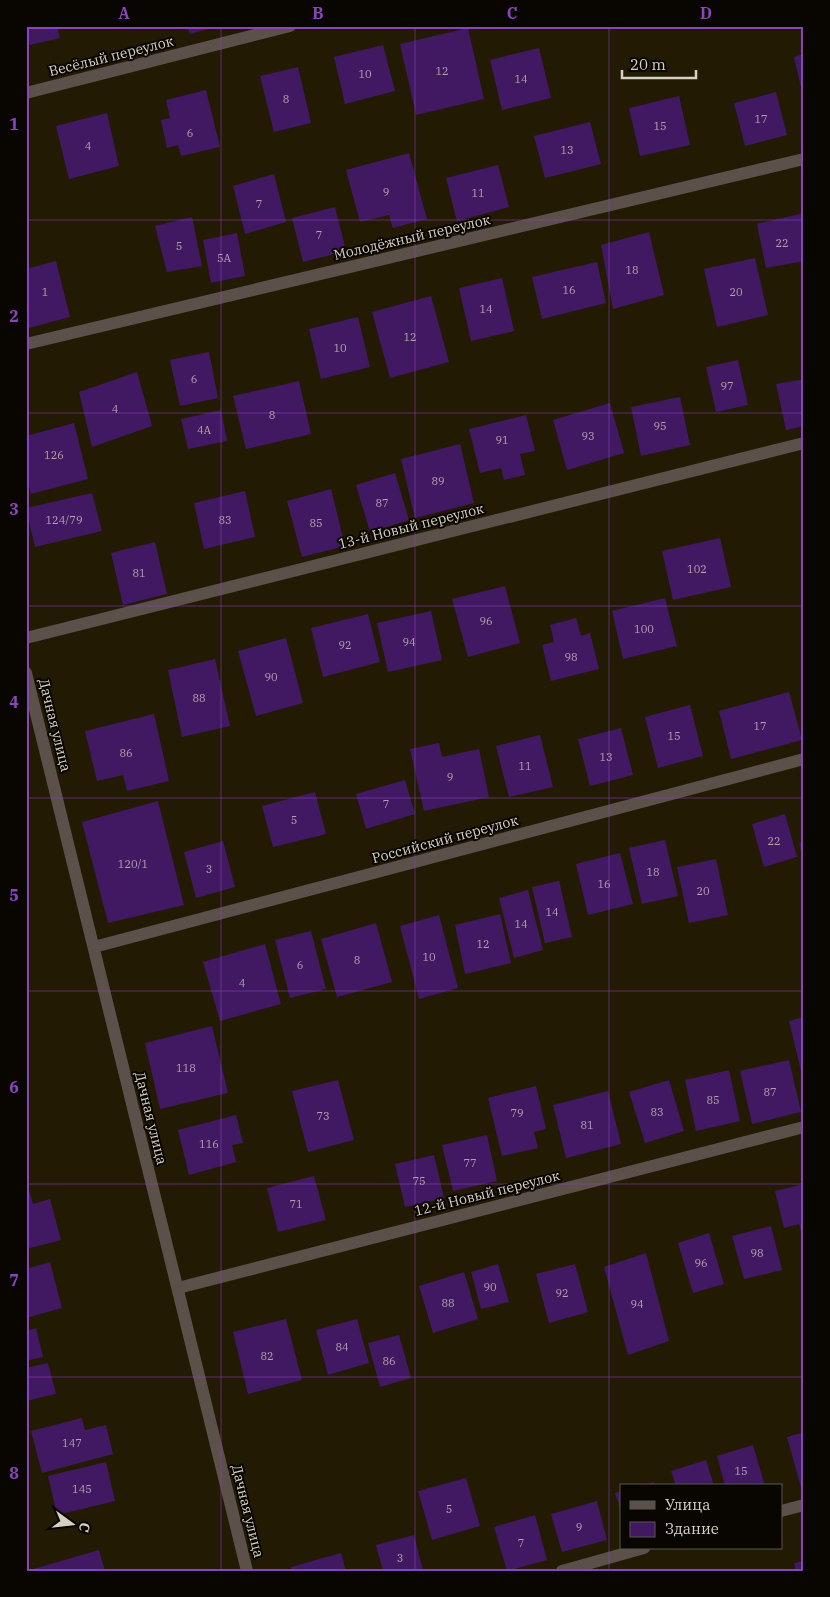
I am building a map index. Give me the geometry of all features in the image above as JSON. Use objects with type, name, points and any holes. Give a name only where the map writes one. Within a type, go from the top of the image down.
[{"type":"street","name":"Весёлый переулок","points":[[26,93],[290,26]]},
{"type":"street","name":"Молодёжный переулок","points":[[26,344],[804,159]]},
{"type":"street","name":"13-й Новый переулок","points":[[26,638],[804,443]]},
{"type":"street","name":"Дачная улица","points":[[26,673],[247,1571]]},
{"type":"street","name":"Российский переулок","points":[[94,947],[804,759]]},
{"type":"street","name":"12-й Новый переулок","points":[[178,1288],[804,1127]]},
{"type":"street","points":[[782,1511],[804,1505]]},
{"type":"street","points":[[562,1571],[637,1550]]},
{"type":"building","points":[[26,26],[57,26],[60,38],[30,45]]},
{"type":"building","points":[[187,26],[215,26],[215,27],[190,34]]},
{"type":"building","points":[[468,28],[484,99],[416,115],[400,44]]},
{"type":"building","points":[[383,45],[395,91],[345,104],[334,57]]},
{"type":"building","points":[[539,48],[551,98],[502,110],[490,60]]},
{"type":"building","points":[[804,54],[804,96],[803,96],[794,57]]},
{"type":"building","points":[[298,67],[311,123],[274,132],[260,76]]},
{"type":"building","points":[[206,90],[220,147],[181,156],[178,145],[167,148],[161,120],[170,118],[166,100]]},
{"type":"building","points":[[776,92],[787,135],[745,146],[734,103]]},
{"type":"building","points":[[679,96],[690,145],[640,156],[629,108]]},
{"type":"building","points":[[107,113],[119,166],[69,179],[56,126]]},
{"type":"building","points":[[590,122],[601,164],[545,178],[534,136]]},
{"type":"building","points":[[409,153],[427,219],[393,228],[389,215],[360,222],[346,170]]},
{"type":"building","points":[[498,165],[509,207],[457,221],[446,178]]},
{"type":"building","points":[[274,174],[286,222],[245,234],[233,186]]},
{"type":"building","points":[[335,207],[346,251],[303,262],[292,218]]},
{"type":"building","points":[[804,213],[804,261],[766,268],[757,224]]},
{"type":"building","points":[[192,217],[202,266],[167,272],[155,226]]},
{"type":"building","points":[[649,232],[664,295],[613,309],[601,245]]},
{"type":"building","points":[[237,233],[245,276],[211,283],[203,240]]},
{"type":"building","points":[[755,258],[768,315],[717,327],[704,269]]},
{"type":"building","points":[[56,261],[70,317],[29,328],[26,315],[26,269]]},
{"type":"building","points":[[597,262],[606,303],[542,319],[532,277]]},
{"type":"building","points":[[502,278],[514,331],[471,341],[459,288]]},
{"type":"building","points":[[431,296],[449,362],[390,378],[372,312]]},
{"type":"building","points":[[358,317],[370,367],[321,379],[309,329]]},
{"type":"building","points":[[209,352],[218,398],[180,406],[170,360]]},
{"type":"building","points":[[738,360],[748,405],[716,412],[706,367]]},
{"type":"building","points":[[137,372],[152,426],[92,447],[79,392]]},
{"type":"building","points":[[804,379],[804,426],[786,430],[776,384]]},
{"type":"building","points":[[299,381],[311,434],[246,449],[233,396]]},
{"type":"building","points":[[680,397],[690,445],[641,456],[631,407]]},
{"type":"building","points":[[610,403],[624,453],[567,470],[553,420]]},
{"type":"building","points":[[221,410],[227,441],[188,449],[181,419]]},
{"type":"building","points":[[526,415],[535,451],[520,454],[525,475],[504,480],[501,468],[480,473],[469,429]]},
{"type":"building","points":[[74,423],[88,479],[31,494],[26,474],[26,436]]},
{"type":"building","points":[[460,444],[474,503],[415,518],[401,459]]},
{"type":"building","points":[[395,473],[409,520],[370,532],[356,485]]},
{"type":"building","points":[[331,489],[345,546],[302,557],[287,501]]},
{"type":"building","points":[[245,491],[255,537],[204,549],[194,503]]},
{"type":"building","points":[[92,493],[102,531],[35,547],[26,508]]},
{"type":"building","points":[[720,538],[731,587],[673,600],[662,551]]},
{"type":"building","points":[[155,542],[167,594],[123,605],[111,553]]},
{"type":"building","points":[[505,586],[520,643],[468,657],[452,599]]},
{"type":"building","points":[[665,598],[677,646],[623,659],[612,611]]},
{"type":"building","points":[[431,611],[442,660],[388,672],[377,623]]},
{"type":"building","points":[[368,614],[380,662],[323,677],[311,628]]},
{"type":"building","points":[[576,618],[581,636],[590,633],[599,669],[551,681],[542,645],[554,642],[550,625]]},
{"type":"building","points":[[286,638],[303,703],[256,716],[238,651]]},
{"type":"building","points":[[215,659],[230,726],[182,737],[168,670]]},
{"type":"building","points":[[789,692],[802,740],[731,759],[719,711]]},
{"type":"building","points":[[690,705],[703,756],[658,768],[645,717]]},
{"type":"building","points":[[154,714],[169,781],[127,791],[123,775],[97,781],[85,731]]},
{"type":"building","points":[[621,728],[633,775],[590,786],[578,739]]},
{"type":"building","points":[[540,735],[553,787],[509,797],[496,746]]},
{"type":"building","points":[[439,743],[442,757],[479,749],[489,797],[424,811],[410,749]]},
{"type":"building","points":[[405,780],[415,814],[366,829],[356,794]]},
{"type":"building","points":[[315,792],[326,834],[273,847],[262,806]]},
{"type":"building","points":[[158,801],[184,905],[108,923],[82,822]]},
{"type":"building","points":[[785,814],[797,857],[764,867],[752,824]]},
{"type":"building","points":[[665,840],[678,896],[642,904],[629,848]]},
{"type":"building","points":[[223,841],[235,887],[196,898],[184,852]]},
{"type":"building","points":[[804,842],[804,860],[803,860],[799,843]]},
{"type":"building","points":[[620,853],[633,904],[588,915],[576,864]]},
{"type":"building","points":[[716,859],[728,915],[689,923],[677,867]]},
{"type":"building","points":[[559,881],[572,937],[545,943],[532,887]]},
{"type":"building","points":[[528,890],[543,950],[514,958],[499,898]]},
{"type":"building","points":[[500,914],[511,963],[465,974],[455,925]]},
{"type":"building","points":[[439,915],[458,988],[419,999],[400,926]]},
{"type":"building","points":[[376,923],[392,982],[337,997],[321,939]]},
{"type":"building","points":[[311,931],[326,989],[290,998],[275,940]]},
{"type":"building","points":[[265,944],[281,1004],[220,1021],[203,962]]},
{"type":"building","points":[[804,1017],[804,1071],[801,1071],[789,1021]]},
{"type":"building","points":[[212,1026],[228,1093],[160,1109],[145,1043]]},
{"type":"building","points":[[789,1060],[801,1112],[752,1124],[740,1071]]},
{"type":"building","points":[[729,1070],[740,1121],[696,1131],[685,1080]]},
{"type":"building","points":[[338,1080],[354,1140],[308,1152],[292,1091]]},
{"type":"building","points":[[669,1080],[684,1131],[645,1143],[629,1092]]},
{"type":"building","points":[[536,1086],[546,1129],[534,1132],[538,1148],[502,1156],[488,1098]]},
{"type":"building","points":[[608,1091],[621,1144],[566,1158],[553,1105]]},
{"type":"building","points":[[236,1115],[243,1143],[232,1145],[236,1162],[189,1175],[178,1130]]},
{"type":"building","points":[[487,1135],[497,1181],[453,1191],[442,1145]]},
{"type":"building","points":[[434,1155],[444,1198],[405,1207],[395,1164]]},
{"type":"building","points":[[314,1176],[326,1220],[278,1232],[267,1188]]},
{"type":"building","points":[[804,1184],[804,1232],[801,1232],[799,1224],[784,1228],[775,1191]]},
{"type":"building","points":[[29,1190],[33,1204],[50,1199],[61,1240],[26,1249],[26,1191]]},
{"type":"building","points":[[771,1226],[782,1270],[744,1279],[732,1236]]},
{"type":"building","points":[[709,1233],[724,1284],[693,1293],[678,1243]]},
{"type":"building","points":[[646,1253],[669,1341],[628,1355],[604,1267]]},
{"type":"building","points":[[50,1262],[62,1308],[26,1318],[26,1269]]},
{"type":"building","points":[[498,1264],[509,1302],[481,1309],[471,1272]]},
{"type":"building","points":[[575,1264],[588,1312],[549,1323],[536,1274]]},
{"type":"building","points":[[464,1272],[478,1319],[433,1333],[419,1286]]},
{"type":"building","points":[[286,1319],[302,1380],[248,1394],[233,1332]]},
{"type":"building","points":[[357,1319],[369,1363],[328,1375],[316,1330]]},
{"type":"building","points":[[36,1328],[43,1357],[26,1361],[26,1331]]},
{"type":"building","points":[[399,1335],[411,1378],[380,1387],[368,1343]]},
{"type":"building","points":[[48,1363],[56,1394],[26,1401],[26,1368]]},
{"type":"building","points":[[82,1418],[85,1430],[106,1425],[113,1454],[42,1473],[31,1431]]},
{"type":"building","points":[[804,1432],[804,1490],[802,1491],[787,1437]]},
{"type":"building","points":[[753,1445],[764,1484],[724,1484],[717,1456]]},
{"type":"building","points":[[706,1460],[713,1484],[675,1484],[671,1471]]},
{"type":"building","points":[[106,1462],[115,1501],[57,1515],[48,1476]]},
{"type":"building","points":[[466,1478],[480,1526],[432,1540],[418,1491]]},
{"type":"building","points":[[620,1491],[620,1509],[615,1493]]},
{"type":"building","points":[[597,1501],[607,1540],[562,1552],[551,1514]]},
{"type":"building","points":[[535,1515],[547,1560],[507,1571],[494,1527]]},
{"type":"building","points":[[414,1535],[423,1571],[383,1571],[376,1545]]},
{"type":"building","points":[[99,1550],[105,1571],[30,1571],[30,1570]]},
{"type":"building","points":[[341,1553],[346,1571],[292,1571],[291,1567]]},
{"type":"building","points":[[804,1561],[804,1571],[796,1571],[794,1563]]}]
